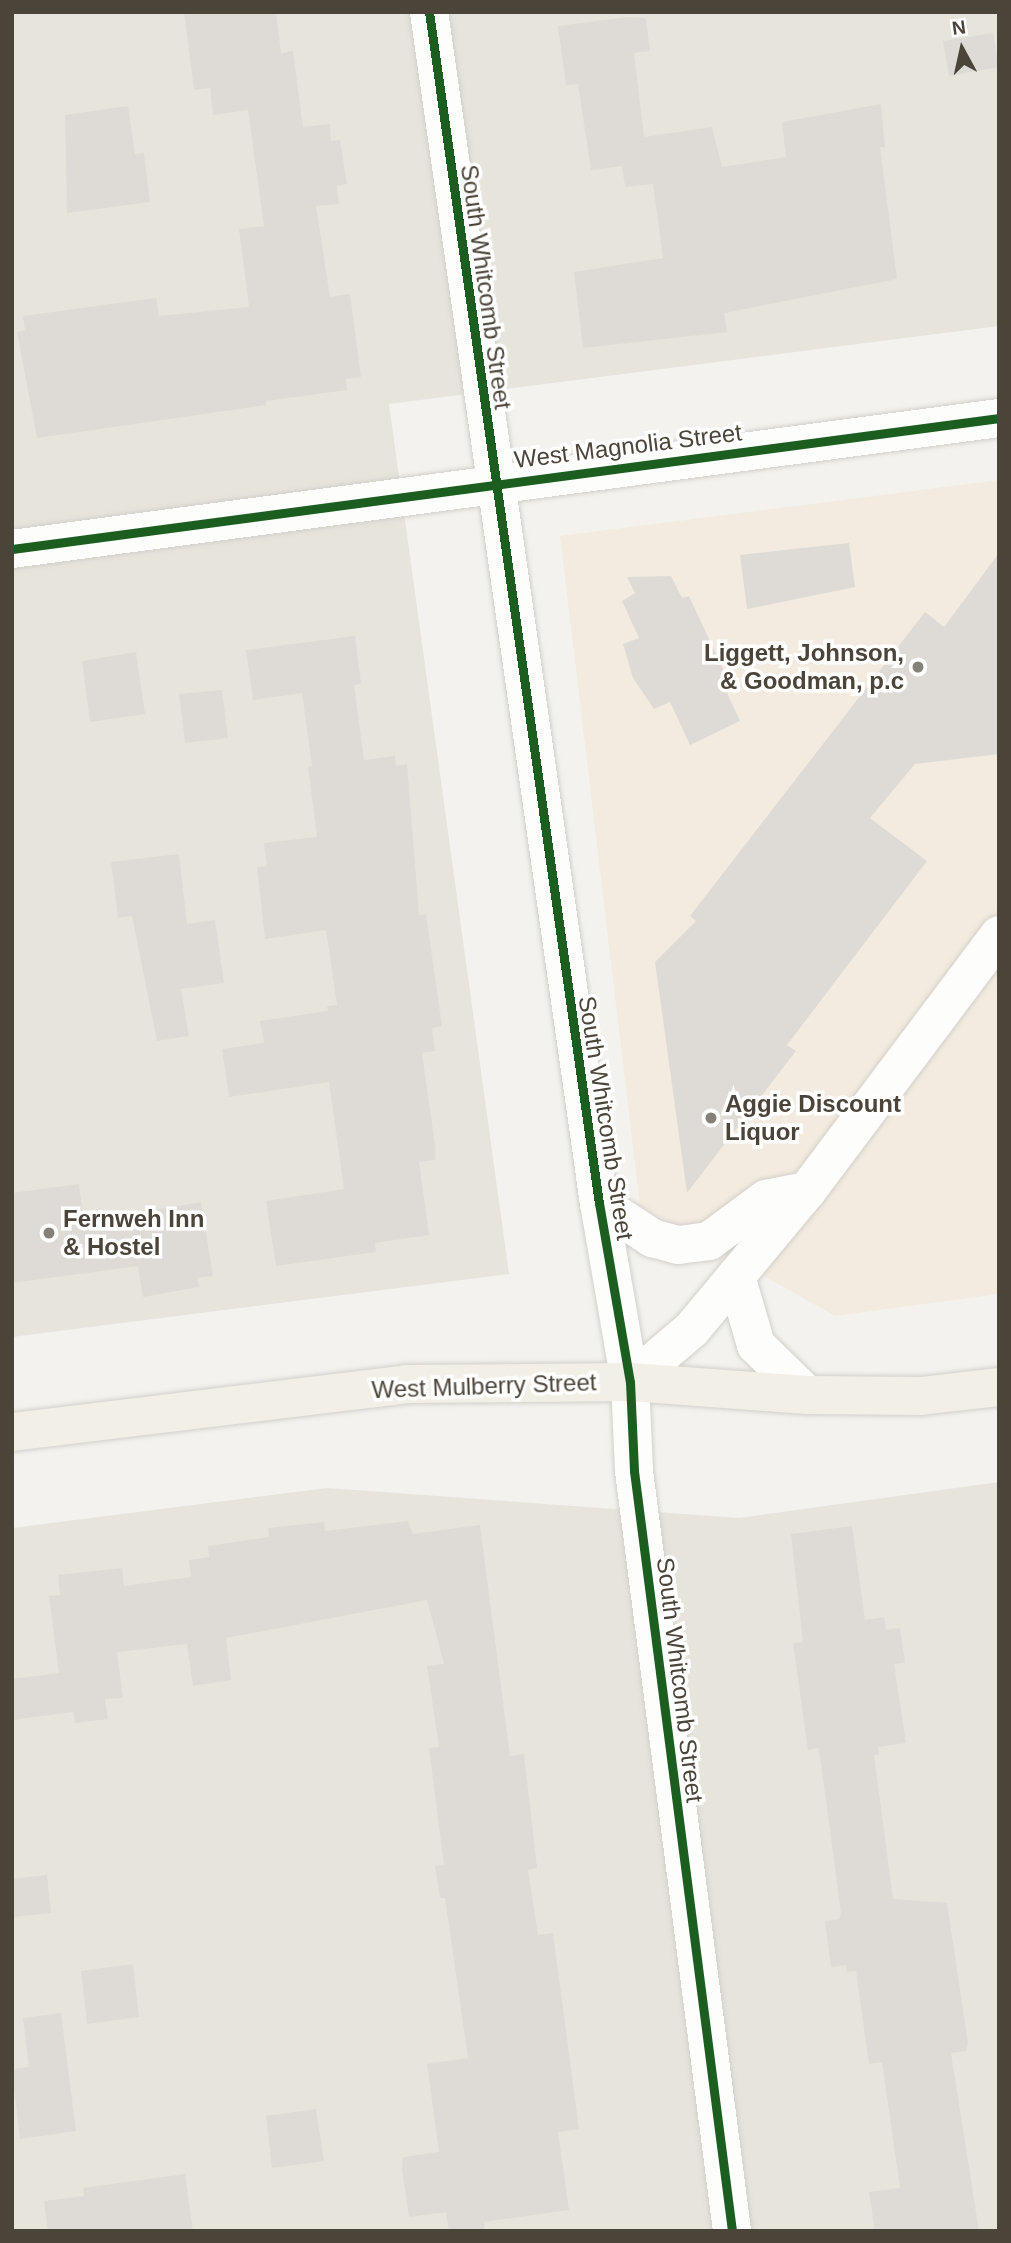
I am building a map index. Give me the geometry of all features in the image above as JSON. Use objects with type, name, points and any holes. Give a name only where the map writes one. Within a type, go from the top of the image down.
[{"type":"main road","name":"West Mulberry Street","points":[[12,1432],[406,1384],[630,1382],[807,1395],[921,1396],[999,1387]]},
{"type":"street","name":"South Whitcomb Street","points":[[429,12],[493,483],[599,1203],[630,1382],[634,1471],[732,2231]]},
{"type":"street","name":"West Magnolia Street","points":[[12,549],[493,483],[999,418]]},
{"type":"street","points":[[630,1382],[692,1329],[807,1191],[999,935]]},
{"type":"street","points":[[599,1203],[652,1238],[678,1245],[709,1241],[766,1199],[807,1191]]},
{"type":"street","points":[[736,1276],[756,1345],[807,1395]]},
{"type":"shaded area","points":[[12,12],[999,12],[999,326],[389,404],[509,1274],[12,1337]]},
{"type":"shaded area","points":[[999,480],[999,1294],[835,1316],[640,1206],[560,536]]},
{"type":"shaded area","points":[[999,1482],[999,2231],[12,2231],[12,1528],[327,1488],[739,1518]]},
{"type":"building","points":[[184,12],[276,12],[281,53],[293,51],[303,127],[330,124],[331,141],[340,140],[347,184],[337,186],[339,204],[316,206],[330,297],[350,294],[361,377],[346,379],[347,390],[266,401],[266,405],[37,438],[17,332],[25,330],[23,316],[156,298],[159,316],[249,307],[239,229],[264,226],[248,110],[213,115],[210,88],[194,90]]},
{"type":"building","points":[[628,17],[646,18],[650,51],[634,53],[644,137],[712,127],[722,167],[786,157],[782,122],[881,104],[885,147],[880,147],[897,279],[724,313],[727,332],[583,348],[574,272],[663,258],[653,184],[625,187],[622,166],[591,170],[578,84],[566,85],[558,26]]},
{"type":"building","points":[[993,33],[999,67],[949,76],[943,41]]},
{"type":"building","points":[[128,106],[135,154],[144,153],[150,202],[67,213],[65,115]]},
{"type":"building","points":[[849,543],[855,587],[747,609],[740,555]]},
{"type":"building","points":[[999,553],[999,754],[915,764],[870,818],[927,861],[787,1045],[796,1051],[687,1193],[655,962],[696,921],[690,916],[925,612],[944,627]]},
{"type":"building","points":[[671,576],[682,598],[689,596],[729,682],[723,684],[740,721],[690,745],[670,702],[654,709],[633,678],[623,644],[639,638],[622,601],[635,593],[627,577]]},
{"type":"building","points":[[355,636],[361,684],[354,685],[364,760],[395,756],[396,766],[407,764],[419,915],[426,914],[442,1026],[432,1028],[435,1051],[422,1053],[435,1145],[435,1160],[419,1162],[429,1235],[375,1243],[376,1252],[276,1266],[266,1201],[344,1189],[329,1082],[229,1097],[222,1049],[264,1043],[260,1021],[328,1011],[327,1006],[337,1005],[326,930],[265,939],[257,867],[267,866],[264,843],[317,837],[308,767],[312,766],[302,693],[253,700],[246,650]]},
{"type":"building","points":[[136,652],[145,714],[90,722],[82,661]]},
{"type":"building","points":[[222,690],[228,738],[185,743],[179,694]]},
{"type":"building","points":[[179,854],[187,924],[215,920],[224,983],[181,989],[189,1036],[157,1041],[132,916],[118,918],[111,862]]},
{"type":"building","points":[[79,1184],[84,1222],[201,1202],[213,1276],[197,1278],[199,1287],[143,1297],[138,1266],[12,1283],[12,1193]]},
{"type":"building","points":[[408,1521],[413,1534],[480,1525],[510,1756],[524,1754],[537,1868],[528,1870],[538,1935],[553,1933],[579,2129],[558,2132],[569,2210],[484,2222],[485,2231],[449,2231],[446,2212],[409,2217],[402,2169],[403,2157],[439,2152],[427,2064],[468,2058],[445,1898],[440,1898],[435,1866],[444,1865],[429,1748],[439,1747],[427,1666],[444,1664],[427,1600],[226,1638],[231,1680],[193,1686],[187,1644],[117,1652],[123,1698],[105,1699],[108,1719],[75,1723],[73,1712],[12,1720],[12,1679],[59,1673],[49,1596],[60,1595],[58,1575],[122,1568],[124,1586],[191,1577],[189,1560],[209,1557],[208,1546],[269,1537],[268,1528],[324,1522],[325,1531]]},
{"type":"building","points":[[852,1526],[865,1620],[884,1617],[886,1630],[900,1628],[905,1663],[894,1664],[906,1743],[878,1747],[879,1754],[874,1755],[893,1899],[947,1903],[968,2043],[966,2051],[951,2053],[979,2231],[875,2231],[869,2192],[900,2188],[882,2062],[869,2064],[856,1971],[847,1972],[846,1965],[831,1967],[825,1921],[839,1919],[841,1913],[821,1763],[818,1748],[808,1750],[793,1643],[803,1642],[791,1534]]},
{"type":"building","points":[[47,1875],[51,1913],[12,1917],[12,1879]]},
{"type":"building","points":[[133,1964],[139,2017],[87,2024],[81,1971]]},
{"type":"building","points":[[61,2013],[76,2131],[20,2139],[12,2069],[29,2067],[23,2018]]},
{"type":"building","points":[[316,2109],[324,2161],[272,2168],[266,2116]]},
{"type":"building","points":[[185,2174],[193,2231],[48,2231],[44,2201],[84,2196],[83,2188]]},
{"type":"cycle path","points":[[429,12],[599,1203],[630,1382],[634,1471],[732,2231]]},
{"type":"cycle path","points":[[12,549],[999,418]]},
{"type":"place","name":"Liggett, Johnson, & Goodman, p.c","points":[[918,667]]},
{"type":"place","name":"Aggie Discount Liquor","points":[[711,1118]]},
{"type":"place","name":"Fernweh Inn & Hostel","points":[[49,1233]]}]
